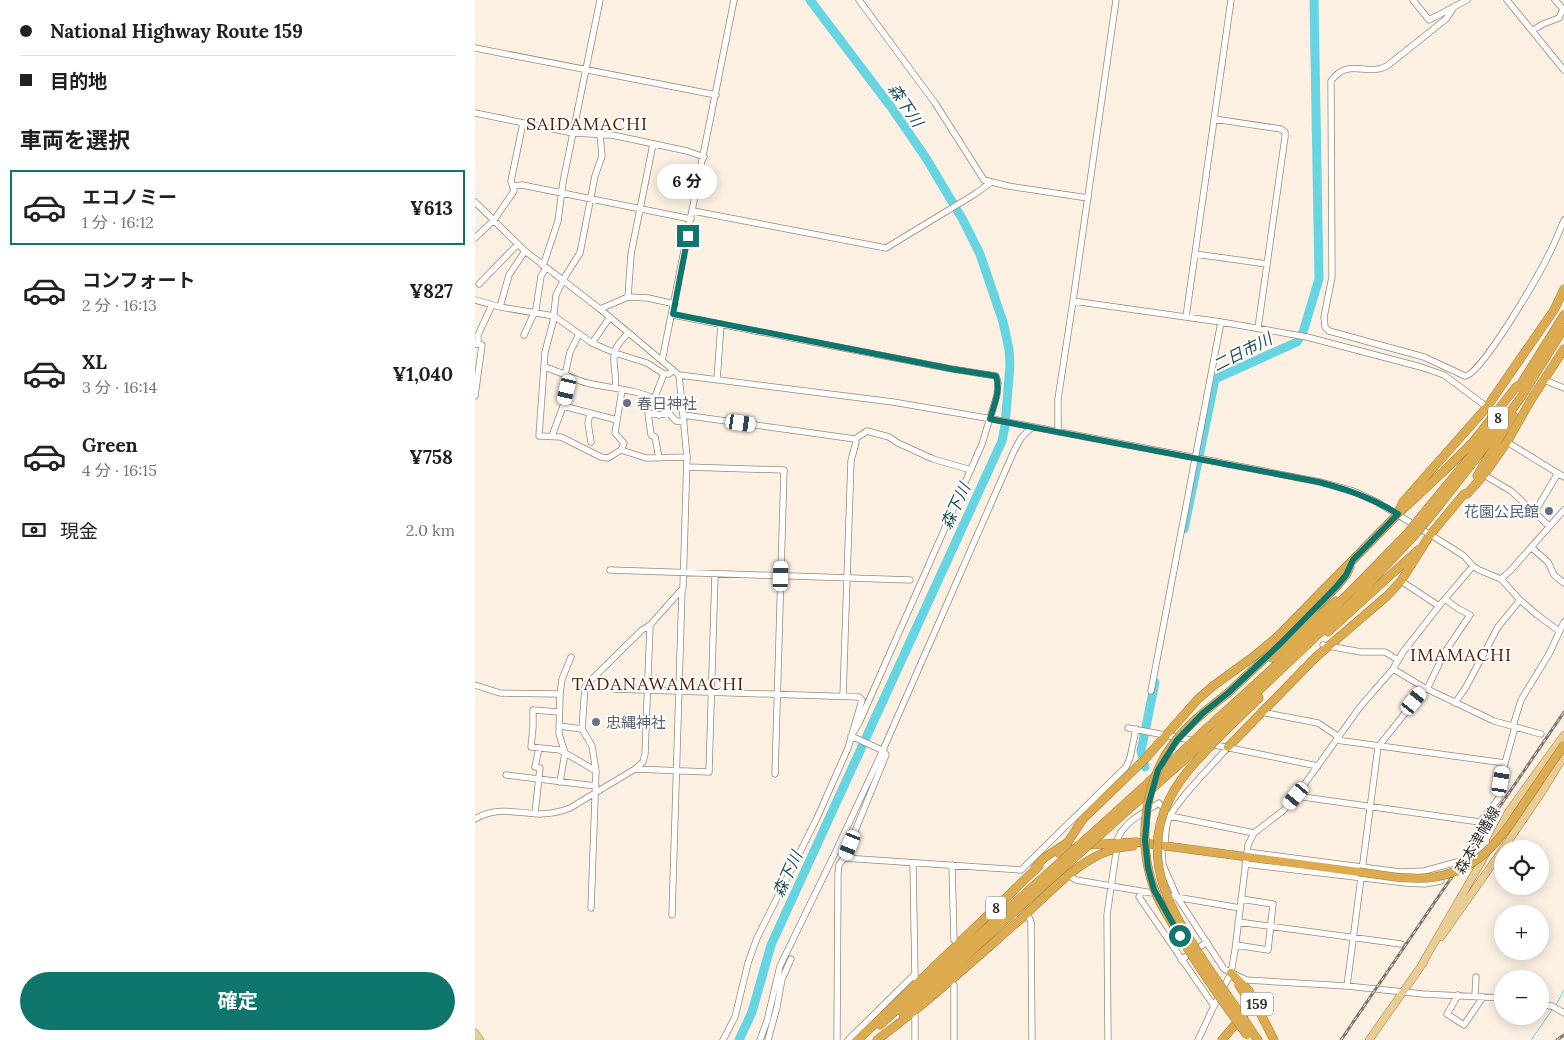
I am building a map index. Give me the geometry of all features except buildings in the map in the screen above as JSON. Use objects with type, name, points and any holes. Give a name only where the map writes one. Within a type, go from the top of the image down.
[{"type":"highway","points":[[1398,514],[1403,502],[1487,406],[1559,312],[1564,289]]},
{"type":"highway","name":"8","points":[[1427,515],[1521,384],[1559,312]]},
{"type":"highway","name":"8","points":[[1278,673],[1349,605],[1478,456],[1522,396],[1564,328]]},
{"type":"highway","points":[[1464,494],[1467,494],[1484,475],[1507,442],[1564,349]]},
{"type":"highway","points":[[1035,868],[1044,858],[1068,842],[1083,819],[1143,761],[1198,699],[1281,636],[1398,514],[1408,507],[1472,443],[1516,387],[1521,384]]},
{"type":"highway","points":[[1228,747],[1326,645],[1368,614],[1401,581],[1430,535],[1464,494],[1486,462],[1522,396]]},
{"type":"highway","name":"8","points":[[864,1040],[1108,823],[1293,650],[1409,537]]},
{"type":"highway","name":"8","points":[[1290,662],[1295,663],[1424,546]]},
{"type":"highway","points":[[1228,693],[1336,587],[1346,575],[1353,560]]},
{"type":"highway","name":"159","points":[[1258,1040],[1250,1036],[1189,951],[1154,890],[1148,868],[1145,840],[1150,797],[1158,770],[1167,754],[1177,740],[1203,713],[1284,648],[1351,586],[1361,582]]},
{"type":"highway","name":"159","points":[[1250,1036],[1169,903],[1157,852],[1159,835],[1168,802],[1183,777],[1218,734],[1277,680],[1278,673]]},
{"type":"highway","name":"8","points":[[1108,823],[1192,753],[1218,734]]},
{"type":"highway","name":"8","points":[[875,1040],[953,981],[1068,875],[1094,858],[1111,850],[1137,846],[1397,877],[1425,878],[1453,872],[1471,864],[1495,844],[1564,745]]},
{"type":"highway","name":"8","points":[[858,1040],[916,978],[1035,868],[1057,854],[1087,845],[1136,842],[1163,849]]},
{"type":"highway","name":"8","points":[[875,1040],[1001,919]]},
{"type":"highway","name":"159","points":[[1222,1040],[1246,1012],[1247,1005],[1246,996],[1231,973]]},
{"type":"highway","name":"159","points":[[1231,973],[1249,991],[1274,1040]]},
{"type":"main road","name":"森本津幡線","points":[[1421,964],[1509,811],[1564,734]]},
{"type":"main road","name":"森本津幡線","points":[[1509,840],[1564,756]]},
{"type":"main road","name":"森本津幡線","points":[[1369,1040],[1494,860]]},
{"type":"main road","points":[[475,1033],[480,1040]]},
{"type":"street","points":[[524,335],[535,312],[541,276],[559,221],[561,193],[600,0]]},
{"type":"street","points":[[662,361],[675,304],[734,0]]},
{"type":"street","points":[[859,0],[935,103],[984,180],[1088,198]]},
{"type":"street","points":[[1058,432],[1058,399],[1116,0]]},
{"type":"street","points":[[1186,317],[1231,0]]},
{"type":"street","points":[[1413,0],[1429,20],[1467,0]]},
{"type":"street","points":[[1507,0],[1564,70]]},
{"type":"street","points":[[1533,30],[1559,18],[1563,9],[1555,0]]},
{"type":"street","points":[[1455,6],[1446,19],[1387,66],[1379,70],[1351,68],[1342,71],[1331,81],[1332,277],[1324,317],[1325,327],[1329,331],[1425,357],[1465,376],[1469,376],[1493,345],[1529,291],[1550,253],[1564,220]]},
{"type":"street","points":[[475,48],[716,95]]},
{"type":"street","points":[[475,113],[573,133],[600,135],[687,150],[703,157]]},
{"type":"street","points":[[1214,119],[1281,129],[1285,132],[1258,328]]},
{"type":"street","points":[[475,238],[494,220],[514,191],[511,181],[523,123]]},
{"type":"street","points":[[600,135],[602,156],[595,176],[580,253],[556,296],[554,316],[545,352],[539,436],[561,437],[601,457],[608,458],[621,450],[624,443],[615,433],[622,390]]},
{"type":"street","points":[[628,297],[631,254],[653,144]]},
{"type":"street","points":[[693,211],[886,248],[975,194],[990,182]]},
{"type":"street","points":[[514,186],[522,185],[691,219]]},
{"type":"street","points":[[475,202],[525,251],[600,309],[679,375],[883,401],[991,419],[1319,482],[1353,491],[1398,514],[1464,556],[1473,566],[1501,579],[1520,600],[1559,631]]},
{"type":"street","points":[[479,284],[518,244]]},
{"type":"street","points":[[500,307],[509,276],[525,251]]},
{"type":"street","points":[[1195,254],[1267,264]]},
{"type":"street","points":[[600,309],[628,297],[647,298],[675,304]]},
{"type":"street","points":[[475,300],[500,307],[554,316],[592,343],[615,353],[647,363],[663,374],[669,374],[673,370]]},
{"type":"street","points":[[1073,301],[1221,322],[1307,337],[1421,367],[1444,375],[1487,406]]},
{"type":"street","points":[[475,396],[482,345],[477,344],[478,335],[492,305]]},
{"type":"street","points":[[673,314],[996,376],[998,382],[997,395],[991,419],[971,470],[852,736]]},
{"type":"street","points":[[592,343],[610,318]]},
{"type":"street","points":[[1151,691],[1198,458],[1221,322]]},
{"type":"street","points":[[717,380],[721,324]]},
{"type":"street","points":[[615,388],[615,353],[617,346],[628,333]]},
{"type":"street","points":[[552,436],[563,406],[570,352],[579,334]]},
{"type":"street","points":[[544,367],[556,370],[588,384],[615,388],[654,399],[676,421],[684,419],[855,438],[867,432],[889,437],[898,443],[933,458],[971,470]]},
{"type":"street","points":[[654,399],[663,374]]},
{"type":"street","points":[[672,915],[687,467],[679,375]]},
{"type":"street","points":[[1544,380],[1564,388]]},
{"type":"street","points":[[563,406],[617,420]]},
{"type":"street","points":[[659,458],[655,437],[651,435],[648,413],[669,414]]},
{"type":"street","points":[[589,414],[588,423],[591,442]]},
{"type":"street","points":[[761,1040],[780,966],[835,854],[1014,451],[1029,426]]},
{"type":"street","points":[[843,696],[851,461],[856,442],[855,438]]},
{"type":"street","points":[[1507,442],[1564,477]]},
{"type":"street","points":[[621,450],[646,458],[687,457]]},
{"type":"street","points":[[687,467],[784,470],[775,774]]},
{"type":"street","points":[[1533,512],[1558,473]]},
{"type":"street","points":[[1484,475],[1511,491],[1549,526]]},
{"type":"street","points":[[1501,579],[1532,548],[1564,510]]},
{"type":"street","points":[[1532,548],[1547,562],[1554,575],[1564,583]]},
{"type":"street","points":[[1198,1040],[1231,973],[1248,845],[1254,833],[1276,817],[1296,796],[1360,707],[1393,669],[1445,598],[1473,566]]},
{"type":"street","points":[[610,570],[910,580]]},
{"type":"street","points":[[635,769],[709,772],[715,574]]},
{"type":"street","points":[[1401,581],[1439,606]]},
{"type":"street","points":[[591,908],[596,771],[592,746],[582,729],[585,686],[650,625],[682,590]]},
{"type":"street","points":[[1347,986],[1378,747],[1426,688],[1445,652],[1470,615],[1457,608],[1445,598]]},
{"type":"street","points":[[1455,703],[1475,671],[1497,628],[1520,600]]},
{"type":"street","points":[[1296,796],[1480,822],[1499,798],[1505,764],[1521,700],[1549,654],[1564,622]]},
{"type":"street","points":[[475,819],[497,810],[558,813],[570,808],[596,789],[635,769],[643,762],[645,754],[650,625]]},
{"type":"street","points":[[1326,645],[1361,652],[1385,652],[1398,660]]},
{"type":"street","points":[[560,782],[565,753],[559,734],[560,694],[562,679],[571,657]]},
{"type":"street","points":[[1393,669],[1455,703],[1494,721],[1541,734]]},
{"type":"street","points":[[475,685],[501,694],[560,694]]},
{"type":"street","points":[[614,689],[843,696],[859,697],[862,700],[848,748],[817,818],[747,962],[735,1017],[723,1040]]},
{"type":"street","points":[[559,712],[533,710],[531,747],[560,750],[596,771]]},
{"type":"street","points":[[1261,711],[1318,723],[1337,739],[1378,747],[1505,764]]},
{"type":"street","points":[[559,726],[582,729]]},
{"type":"street","points":[[1128,728],[1318,766]]},
{"type":"street","points":[[844,858],[1021,870],[1126,767],[1139,730]]},
{"type":"street","points":[[852,736],[882,750],[886,755],[844,858],[839,865],[838,1039],[849,1040],[916,978],[913,863]]},
{"type":"street","points":[[1228,747],[1170,816],[1163,849],[1163,865],[1177,897],[1224,969],[1246,980],[1494,997]]},
{"type":"street","points":[[535,813],[540,768],[535,767],[539,748]]},
{"type":"street","points":[[506,775],[596,789]]},
{"type":"street","points":[[1525,788],[1542,792]]},
{"type":"street","points":[[1118,838],[1122,830],[1141,813],[1159,803],[1170,816],[1254,833]]},
{"type":"street","points":[[1487,851],[1494,850]]},
{"type":"street","points":[[1107,1040],[1107,915],[1116,853]]},
{"type":"street","points":[[1246,858],[1361,872],[1417,884],[1441,881]]},
{"type":"street","points":[[1246,858],[1361,872],[1416,872],[1457,862]]},
{"type":"street","points":[[952,865],[954,926],[951,928],[951,942],[956,943]]},
{"type":"street","points":[[1433,869],[1434,883]]},
{"type":"street","points":[[1068,875],[1076,880],[1240,908]]},
{"type":"street","points":[[1141,892],[1139,897],[1214,1006]]},
{"type":"street","points":[[1236,946],[1268,950],[1271,926],[1273,904],[1241,899]]},
{"type":"street","points":[[1027,913],[1031,922],[1032,1040]]},
{"type":"street","points":[[1238,922],[1401,944]]},
{"type":"street","points":[[1181,960],[1207,942]]},
{"type":"street","points":[[768,1040],[782,979],[791,960]]},
{"type":"street","points":[[1475,996],[1477,977]]},
{"type":"street","points":[[953,981],[957,979],[957,999],[954,1000],[954,1040]]},
{"type":"street","points":[[1457,995],[1447,1014],[1464,1025],[1483,996]]},
{"type":"street","points":[[1549,1007],[1564,1013]]},
{"type":"street","points":[[911,1014],[915,1015],[915,1040]]},
{"type":"waterway","name":"森下川","points":[[739,1040],[752,1012],[771,945],[1002,441],[1010,365],[1009,349],[1003,322],[980,254],[963,220],[926,158],[891,107],[810,0]]},
{"type":"waterway","name":"二日市川","points":[[1184,529],[1215,379],[1297,342],[1303,332],[1319,279],[1314,0]]},
{"type":"waterway","name":"二日市川","points":[[1145,767],[1141,751],[1155,682]]},
{"type":"waterway","points":[[1556,1005],[1564,990]]},
{"type":"waterway","points":[[1531,1040],[1552,1010]]},
{"type":"railway","points":[[1341,1040],[1564,712]]},
{"type":"railway","points":[[1557,1040],[1564,1035]]},
{"type":"place","name":"春日神社","points":[[627,403]]},
{"type":"place","name":"花園公民館","points":[[1549,511]]},
{"type":"place","name":"忠縄神社","points":[[596,722]]},
{"type":"district","name":"SAIDAMACHI","points":[[587,123]]},
{"type":"district","name":"IMAMACHI","points":[[1461,654]]},
{"type":"district","name":"TADANAWAMACHI","points":[[658,683]]},
{"type":"route","points":[[688,236],[673,314],[996,376],[998,382],[997,395],[990,419],[1319,482],[1353,491],[1398,514],[1353,560],[1346,575],[1336,587],[1280,644],[1228,693],[1203,713],[1177,740],[1158,770],[1146,817],[1145,840],[1148,868],[1154,890],[1180,936]]}]
